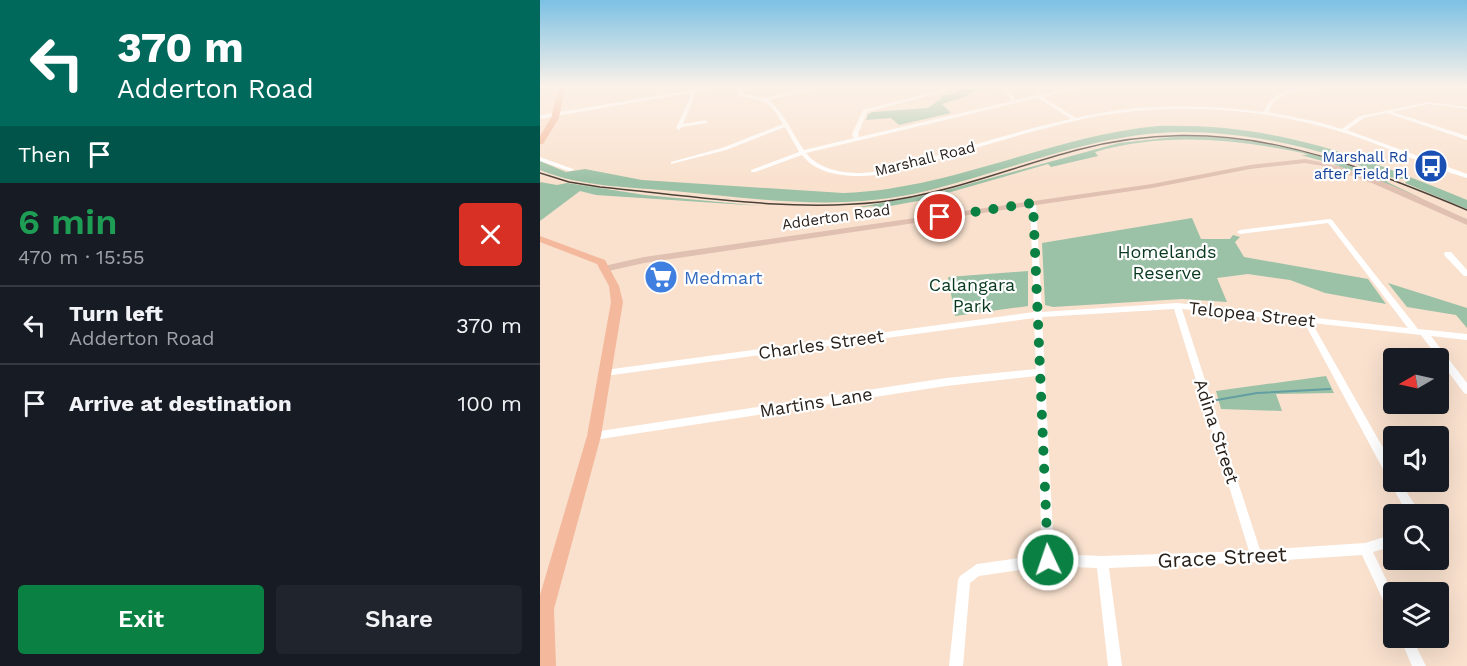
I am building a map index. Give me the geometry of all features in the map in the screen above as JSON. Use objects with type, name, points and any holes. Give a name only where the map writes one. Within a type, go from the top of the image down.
[{"type":"highway","points":[[540,142],[554,118]]},
{"type":"highway","points":[[540,239],[584,255],[586,261],[593,266],[604,269],[614,286],[617,302],[594,436],[546,603],[542,632],[546,666]]},
{"type":"main road","name":"Adderton Road","points":[[604,269],[644,260],[1311,161],[1359,176],[1467,222]]},
{"type":"street","points":[[684,118],[680,127],[705,122]]},
{"type":"street","name":"Marshall Road","points":[[779,118],[809,162],[827,171],[850,174],[877,173],[1079,118]]},
{"type":"street","points":[[857,138],[855,134],[862,118]]},
{"type":"street","points":[[753,171],[801,152],[939,118]]},
{"type":"street","name":"Marshall Road","points":[[1285,118],[1344,131],[1467,176]]},
{"type":"street","points":[[1344,131],[1358,118]]},
{"type":"street","points":[[1407,118],[1467,138]]},
{"type":"street","points":[[674,163],[724,149],[784,125]]},
{"type":"street","points":[[540,159],[571,170]]},
{"type":"street","points":[[1033,203],[1038,372],[1048,560]]},
{"type":"street","points":[[1240,232],[1330,221],[1467,390]]},
{"type":"street","points":[[1448,254],[1467,274]]},
{"type":"street","name":"Telopea Street","points":[[1036,315],[1177,306],[1467,337]]},
{"type":"street","name":"Adina Street","points":[[1177,306],[1256,556]]},
{"type":"street","name":"Charles Street","points":[[605,373],[1036,315]]},
{"type":"street","points":[[1306,319],[1383,460]]},
{"type":"street","name":"Martins Lane","points":[[594,436],[946,382],[1038,372]]},
{"type":"street","name":"Grace Street","points":[[956,666],[964,580],[969,573],[1048,560],[1102,562],[1256,556],[1365,549],[1383,543]]},
{"type":"street","points":[[1365,549],[1383,587]]},
{"type":"street","points":[[1102,562],[1115,666]]},
{"type":"street","points":[[1411,648],[1419,666]]},
{"type":"green space","points":[[891,118],[929,118],[899,125]]},
{"type":"green space","points":[[1158,126],[1242,130],[1317,145],[1390,169],[1467,200],[1467,209],[1405,183],[1407,181],[1404,179],[1389,177],[1318,151],[1260,138],[1201,132],[1148,134],[1116,139],[1052,154],[926,191],[863,201],[800,202],[623,187],[572,180],[540,170],[540,161],[566,172],[585,169],[642,180],[843,193],[923,182],[1079,140]]},
{"type":"green space","points":[[1182,136],[1262,143],[1313,154],[1389,180],[1387,182],[1423,199],[1333,164],[1301,155],[1308,155],[1303,153],[1225,141],[1173,140],[1121,146],[1095,152],[1098,156],[1051,167],[1048,164],[923,200],[874,209],[873,206],[853,208],[932,194],[1119,143]]},
{"type":"green space","points":[[540,182],[557,185],[567,183],[645,195],[762,206],[596,195],[580,191],[540,221]]},
{"type":"green space","name":"Homelands Reserve","points":[[1192,218],[1201,239],[1230,239],[1233,235],[1240,237],[1235,242],[1244,257],[1368,279],[1386,304],[1325,293],[1290,280],[1248,274],[1217,278],[1227,302],[1182,299],[1053,307],[1045,305],[1042,243]]},
{"type":"green space","name":"Calangara Park","points":[[1028,271],[1028,306],[955,316],[948,277]]},
{"type":"green space","points":[[1388,283],[1467,308],[1467,328],[1456,315],[1407,307]]},
{"type":"green space","points":[[1326,376],[1334,393],[1276,394],[1282,411],[1221,409],[1216,391]]},
{"type":"waterway","points":[[1211,401],[1257,393],[1330,389]]},
{"type":"tram line","points":[[540,173],[569,182],[600,187],[775,204],[845,205],[880,202],[930,193],[1077,150],[1130,139],[1181,136],[1229,138],[1277,145],[1324,157],[1370,172],[1467,210]]},
{"type":"place","name":"Marshall Rd after Field Pl","points":[[1431,166]]},
{"type":"place","name":"Medmart","points":[[661,277]]},
{"type":"route","points":[[940,217],[1033,203],[1038,372],[1048,560]]}]
